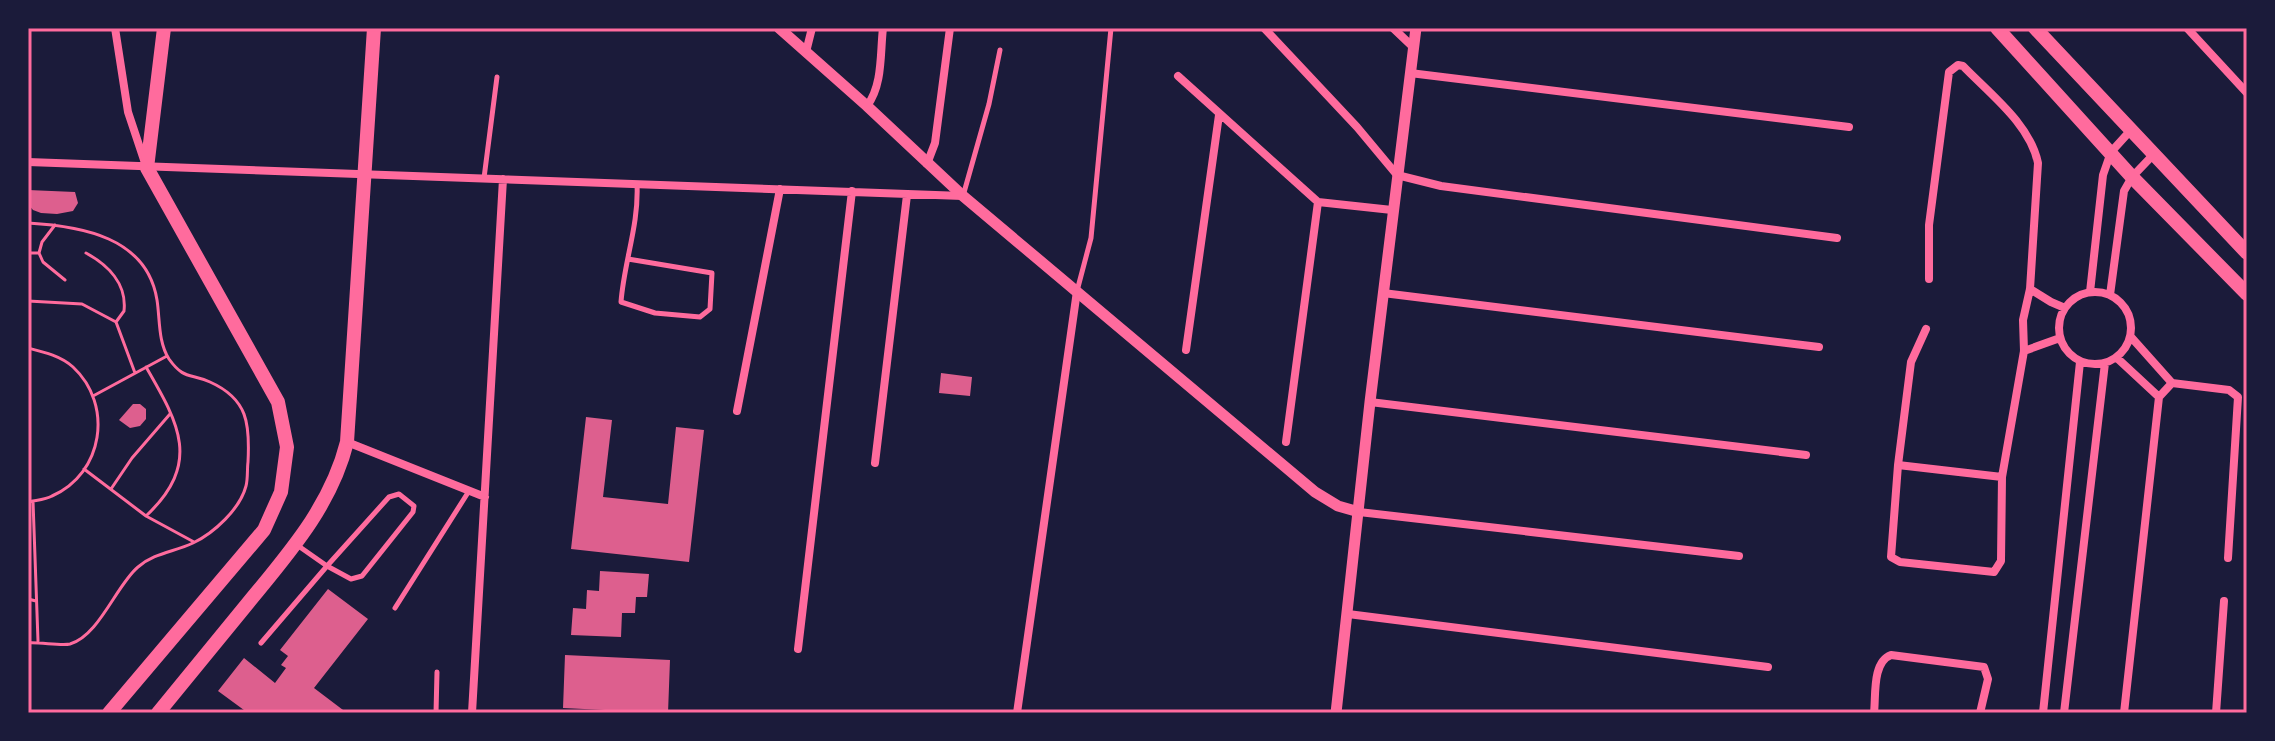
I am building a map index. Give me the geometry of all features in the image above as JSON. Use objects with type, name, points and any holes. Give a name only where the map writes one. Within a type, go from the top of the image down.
[{"type":"main road","points":[[109,713],[264,530],[281,492],[287,447],[278,402],[147,168],[164,28]]},
{"type":"main road","points":[[158,713],[297,544],[321,508],[340,471],[347,442],[374,28]]},
{"type":"main road","points":[[1997,28],[2132,177],[2247,294]]},
{"type":"main road","points":[[2035,28],[2247,253]]},
{"type":"street","points":[[115,28],[128,112],[147,168]]},
{"type":"street","points":[[779,28],[963,196],[1315,492],[1338,506],[1359,512],[1739,556]]},
{"type":"street","points":[[806,52],[812,28]]},
{"type":"street","points":[[867,106],[878,84],[883,28]]},
{"type":"street","points":[[927,164],[935,143],[950,28]]},
{"type":"street","points":[[1264,28],[1357,127],[1397,175],[1441,186],[1837,238]]},
{"type":"street","points":[[1393,28],[1413,47]]},
{"type":"street","points":[[1336,713],[1392,210],[1416,28]]},
{"type":"street","points":[[2187,28],[2247,93]]},
{"type":"street","points":[[1926,329],[1911,362],[1898,465],[1891,557],[1900,562],[1987,573],[1999,568],[2001,561],[2002,477],[2024,351],[2023,320],[2030,289],[2038,163],[2034,146],[2004,109],[1963,66],[1958,65],[1949,72],[1929,225],[1929,279]]},
{"type":"street","points":[[1410,73],[1849,127]]},
{"type":"street","points":[[1178,76],[1318,202],[1392,210]]},
{"type":"street","points":[[1186,350],[1219,115]]},
{"type":"street","points":[[2090,292],[2103,175],[2111,152],[2131,130]]},
{"type":"street","points":[[2110,295],[2122,198],[2132,177],[2153,155]]},
{"type":"street","points":[[28,162],[963,196]]},
{"type":"street","points":[[472,713],[503,179]]},
{"type":"street","points":[[737,411],[780,189]]},
{"type":"street","points":[[798,649],[852,191]]},
{"type":"street","points":[[875,463],[907,195]]},
{"type":"street","points":[[1286,442],[1318,202]]},
{"type":"street","points":[[2030,289],[2065,308]]},
{"type":"street","points":[[1017,713],[1077,291]]},
{"type":"street","points":[[2090,292],[2110,295],[2121,302],[2128,313],[2132,324],[2131,337],[2117,358],[2093,365],[2080,362],[2071,356],[2060,338],[2060,317],[2072,300],[2090,292]]},
{"type":"street","points":[[1383,293],[1819,347]]},
{"type":"street","points":[[2131,337],[2172,383],[2229,390],[2238,397],[2228,558]]},
{"type":"street","points":[[2024,351],[2060,338]]},
{"type":"street","points":[[2117,358],[2159,397]]},
{"type":"street","points":[[2043,713],[2080,362]]},
{"type":"street","points":[[2064,713],[2105,363]]},
{"type":"street","points":[[2124,713],[2159,397],[2172,383]]},
{"type":"street","points":[[1370,402],[1806,455]]},
{"type":"street","points":[[347,442],[485,497]]},
{"type":"street","points":[[1898,465],[2002,477]]},
{"type":"street","points":[[2216,713],[2224,601]]},
{"type":"street","points":[[1348,614],[1768,667]]},
{"type":"street","points":[[1874,713],[1880,663],[1885,656],[1891,655],[1984,667],[1988,679],[1980,713]]},
{"type":"lane","points":[[1077,291],[1091,238],[1111,28]]},
{"type":"lane","points":[[963,196],[989,104],[1000,50]]},
{"type":"lane","points":[[484,179],[497,77]]},
{"type":"lane","points":[[628,259],[712,273],[710,309],[700,317],[655,313],[621,302],[628,259],[638,210],[637,184]]},
{"type":"lane","points":[[395,608],[469,491]]},
{"type":"lane","points":[[261,643],[327,566],[389,497],[399,494],[413,504],[413,512],[362,576],[351,579],[327,566],[297,544]]},
{"type":"lane","points":[[436,713],[437,672]]},
{"type":"path","points":[[28,223],[90,230],[112,240],[133,255],[150,276],[167,356],[180,373],[210,382],[238,400],[247,419],[246,487],[228,517],[195,542],[151,557],[135,569],[94,627],[70,644],[28,643]]},
{"type":"path","points":[[55,225],[42,242],[39,253],[43,262],[65,280]]},
{"type":"path","points":[[28,253],[39,253]]},
{"type":"path","points":[[86,253],[105,267],[122,287],[124,311],[116,322]]},
{"type":"path","points":[[28,301],[82,304],[116,322],[135,373]]},
{"type":"path","points":[[28,348],[49,353],[72,366],[89,386],[98,411],[98,437],[90,462],[74,483],[51,497],[30,502],[38,642]]},
{"type":"path","points":[[93,396],[167,356]]},
{"type":"path","points":[[146,367],[172,412],[181,446],[171,488],[146,516]]},
{"type":"path","points":[[111,489],[132,458],[172,412]]},
{"type":"path","points":[[84,469],[146,516],[195,542]]},
{"type":"path","points":[[28,559],[35,560]]},
{"type":"path","points":[[28,599],[36,601]]},
{"type":"building","points":[[28,190],[75,192],[78,203],[73,211],[41,213],[28,204]]},
{"type":"building","points":[[941,373],[972,377],[970,396],[939,393]]},
{"type":"building","points":[[133,404],[140,404],[146,409],[146,419],[140,426],[130,428],[119,420]]},
{"type":"building","points":[[586,417],[612,420],[603,497],[668,504],[676,427],[704,430],[689,562],[571,549]]},
{"type":"building","points":[[600,571],[649,574],[647,597],[636,597],[635,613],[622,613],[621,637],[571,635],[573,608],[586,609],[587,590],[599,591]]},
{"type":"building","points":[[328,589],[368,619],[314,688],[347,713],[248,713],[218,691],[244,658],[275,683],[286,668],[281,665],[288,656],[280,650]]},
{"type":"building","points":[[565,655],[670,660],[668,713],[563,708]]}]
